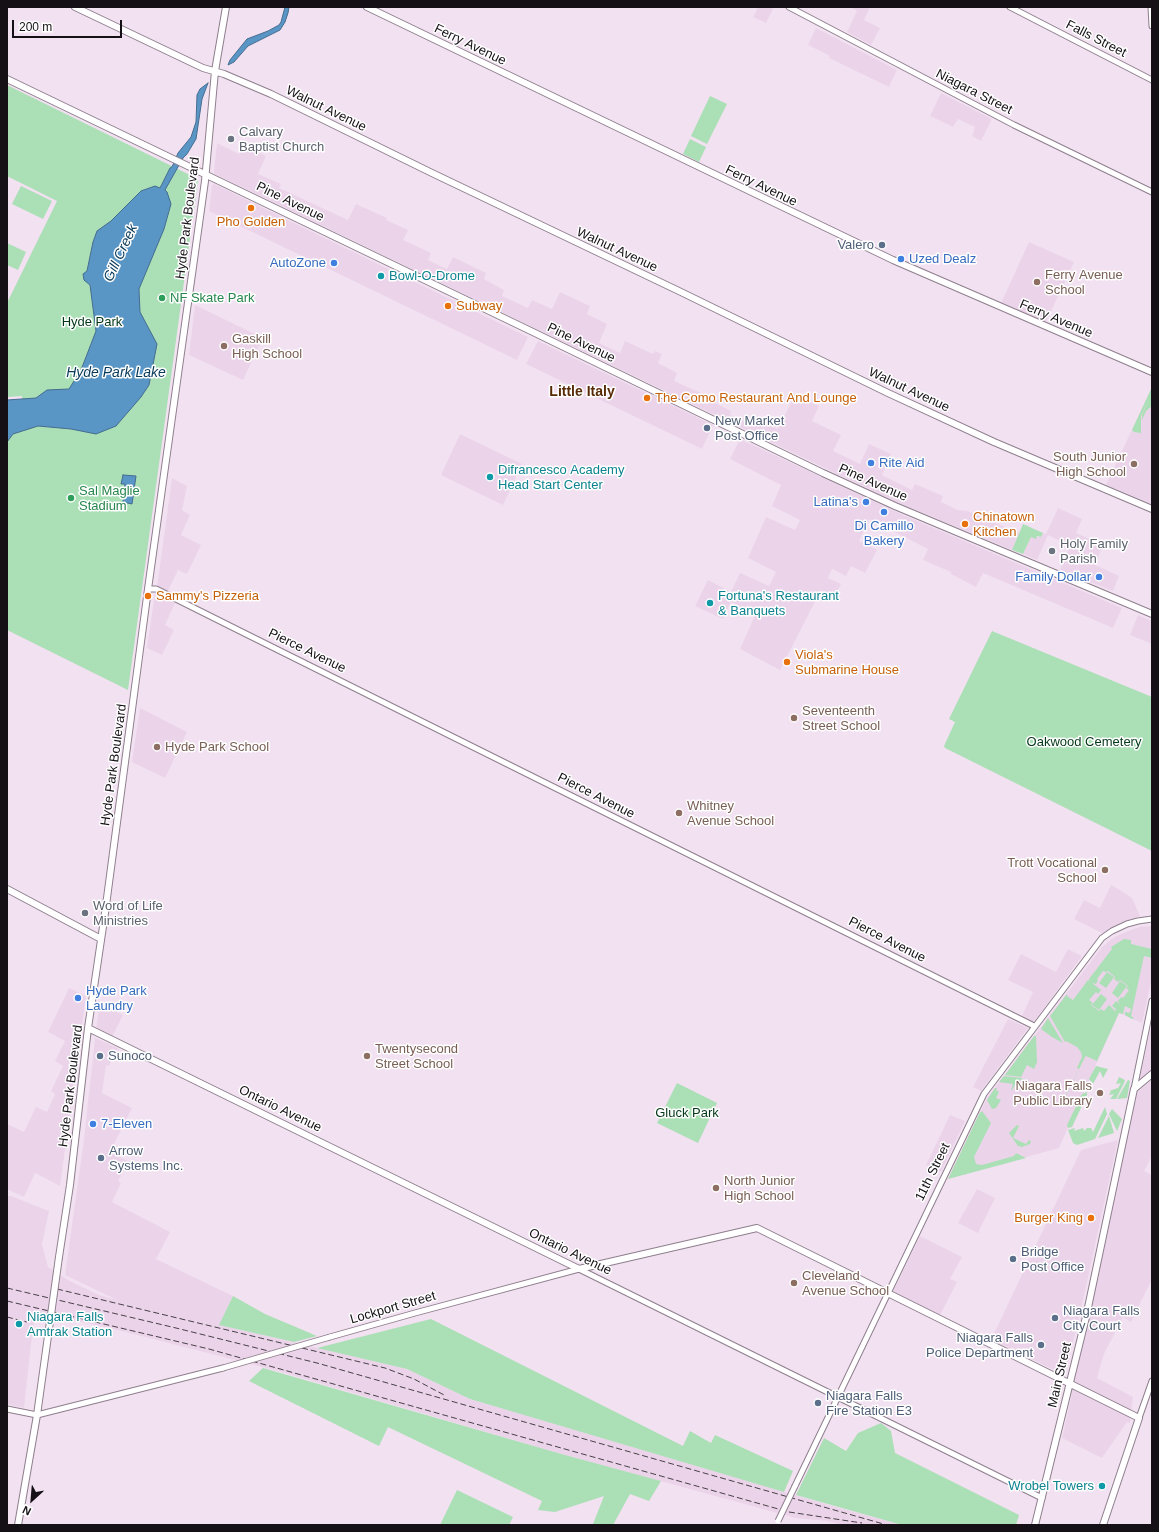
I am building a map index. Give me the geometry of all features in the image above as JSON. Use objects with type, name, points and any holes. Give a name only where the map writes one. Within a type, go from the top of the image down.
[{"type":"main road","name":"Walnut Avenue","points":[[75,7],[203,68],[215,71],[271,94],[895,396],[994,442],[1152,509]]},
{"type":"main road","name":"Hyde Park Boulevard","points":[[18,1525],[37,1415],[70,1185],[88,1028],[206,174],[215,71],[226,7]]},
{"type":"main road","name":"Ferry Avenue","points":[[367,7],[893,260],[1152,372]]},
{"type":"main road","name":"Pine Avenue","points":[[7,79],[881,500],[1152,614]]},
{"type":"main road","points":[[7,889],[101,939]]},
{"type":"main road","name":"Ontario Avenue","points":[[88,1028],[579,1269]]},
{"type":"main road","points":[[1134,1090],[1152,1074]]},
{"type":"main road","name":"Main Street","points":[[1035,1525],[1086,1317],[1134,1090]]},
{"type":"main road","name":"Lockport Street","points":[[579,1269],[757,1228],[887,1293]]},
{"type":"main road","points":[[887,1293],[1139,1418],[1103,1525]]},
{"type":"street","name":"Niagara Street","points":[[789,7],[1014,125],[1152,192]]},
{"type":"street","name":"Falls Street","points":[[1010,7],[1152,80]]},
{"type":"street","points":[[1151,7],[1152,26]]},
{"type":"street","name":"Pierce Avenue","points":[[148,589],[156,589],[1034,1026]]},
{"type":"street","name":"11th Street","points":[[777,1523],[984,1094],[1102,938],[1127,924],[1152,919]]},
{"type":"street","points":[[1134,1090],[1152,1001]]},
{"type":"street","name":"Lockport Street","points":[[37,1415],[223,1368],[415,1313],[579,1269]]},
{"type":"street","name":"Ontario Avenue","points":[[579,1269],[1042,1498]]},
{"type":"street","points":[[1139,1418],[1152,1381]]},
{"type":"street","points":[[7,1408],[37,1415]]},
{"type":"shaded area","points":[[758,7],[774,7],[766,23],[753,17]]},
{"type":"shaded area","points":[[850,7],[870,7],[864,20],[880,28],[871,45],[847,32],[857,11]]},
{"type":"shaded area","points":[[816,28],[897,70],[889,87],[829,58],[830,56],[808,45]]},
{"type":"shaded area","points":[[941,93],[992,119],[981,141],[972,136],[975,127],[958,119],[953,127],[930,116]]},
{"type":"shaded area","points":[[217,143],[239,154],[244,145],[266,156],[258,174],[281,184],[279,188],[348,220],[356,204],[387,218],[386,220],[408,230],[403,240],[431,253],[428,260],[447,269],[453,257],[486,273],[484,279],[504,290],[502,296],[528,308],[532,300],[552,309],[560,292],[590,306],[587,314],[607,324],[599,343],[620,353],[625,341],[653,354],[655,351],[662,354],[658,363],[677,373],[674,381],[710,397],[709,400],[731,411],[730,415],[755,426],[759,421],[778,429],[795,395],[819,406],[812,421],[841,435],[833,451],[860,464],[869,444],[891,454],[882,475],[912,490],[915,484],[943,496],[941,502],[958,510],[967,511],[1019,533],[1012,550],[896,502],[215,174]]},
{"type":"shaded area","points":[[214,184],[528,337],[517,360],[209,211],[212,185]]},
{"type":"shaded area","name":"Ferry Avenue School","points":[[1029,242],[1074,262],[1046,322],[1001,303]]},
{"type":"shaded area","name":"Gaskill High School","points":[[195,305],[263,338],[243,380],[189,355]]},
{"type":"shaded area","points":[[538,341],[713,425],[702,449],[526,364]]},
{"type":"shaded area","name":"South Junior High School","points":[[1152,387],[1152,505],[1106,485]]},
{"type":"shaded area","points":[[460,434],[522,464],[503,505],[441,475]]},
{"type":"shaded area","points":[[740,439],[903,515],[1122,608],[1113,628],[983,573],[976,587],[951,574],[951,572],[923,560],[928,549],[869,519],[859,541],[877,550],[865,573],[851,566],[846,576],[832,569],[828,578],[841,584],[835,596],[821,590],[780,670],[740,649],[756,613],[731,602],[723,619],[695,606],[708,580],[731,592],[740,573],[769,586],[776,572],[748,558],[766,517],[795,530],[800,520],[772,506],[781,485],[730,459]]},
{"type":"shaded area","points":[[172,478],[187,486],[182,510],[190,515],[181,535],[201,545],[187,574],[178,570],[167,593],[157,587]]},
{"type":"shaded area","points":[[1058,508],[1082,519],[1076,533],[1103,545],[1095,565],[1119,576],[1113,591],[1060,570],[1070,546],[1048,535],[1037,560],[1023,554],[1031,537],[1041,537],[1043,533],[1046,534]]},
{"type":"shaded area","points":[[155,593],[175,603],[165,625],[174,630],[162,655],[147,648]]},
{"type":"shaded area","points":[[1138,615],[1152,621],[1152,644],[1130,635]]},
{"type":"shaded area","name":"Hyde Park School","points":[[140,708],[187,732],[165,778],[132,762]]},
{"type":"shaded area","points":[[1111,885],[1132,898],[1140,916],[1102,933],[1074,919],[1084,900],[1100,908]]},
{"type":"shaded area","points":[[1152,926],[1152,977],[1142,1023],[1119,1013],[1059,1148],[948,1179],[987,1098],[1102,947],[1113,938],[1123,933],[1139,927]]},
{"type":"shaded area","points":[[1068,949],[1082,956],[1033,1023],[1021,1018],[1033,992],[1008,980],[1021,954],[1056,972]]},
{"type":"shaded area","points":[[69,988],[86,996],[60,1186],[35,1173],[24,1197],[7,1189],[7,1124],[24,1132],[36,1107],[47,1112],[55,1094],[51,1091],[63,1066],[55,1061],[65,1041],[48,1032]]},
{"type":"shaded area","points":[[100,1003],[123,1015],[112,1037],[96,1030]]},
{"type":"shaded area","points":[[1008,1019],[1028,1028],[981,1091],[973,1087]]},
{"type":"shaded area","points":[[1152,1023],[1152,1070],[1139,1082]]},
{"type":"shaded area","points":[[95,1038],[118,1048],[109,1066],[106,1065],[102,1093],[132,1108],[110,1152],[128,1161],[118,1181],[121,1183],[112,1202],[170,1232],[156,1259],[233,1296],[220,1325],[407,1369],[470,1399],[832,1506],[902,1525],[843,1525],[827,1521],[796,1518],[565,1455],[278,1371],[114,1329],[40,1313],[33,1326],[24,1408],[7,1404],[7,1196],[11,1196],[49,1211],[42,1244],[48,1267],[68,1280],[99,1295],[117,1300],[65,1275],[84,1139]]},
{"type":"shaded area","points":[[1152,1080],[1152,1156],[1144,1171],[1152,1175],[1152,1279],[1131,1322],[1123,1317],[1104,1354],[1097,1378],[1133,1397],[1130,1423],[1127,1422],[1102,1458],[1062,1438],[1072,1394],[1068,1392],[1138,1091]]},
{"type":"shaded area","points":[[950,1115],[965,1121],[941,1172],[926,1165]]},
{"type":"shaded area","points":[[1118,1140],[1080,1314],[1065,1375],[991,1340],[1081,1150]]},
{"type":"shaded area","points":[[977,1189],[995,1198],[978,1233],[958,1223]]},
{"type":"shaded area","points":[[920,1236],[962,1257],[950,1279],[957,1282],[940,1315],[893,1292]]},
{"type":"green space","name":"Hyde Park","points":[[7,85],[198,180],[128,690],[7,630],[7,439],[10,434],[21,427],[22,396],[7,397],[7,303],[57,201],[7,176]]},
{"type":"green space","points":[[710,96],[727,104],[707,144],[691,136]]},
{"type":"green space","points":[[690,139],[706,147],[699,162],[683,154]]},
{"type":"green space","points":[[21,186],[52,201],[43,219],[12,204]]},
{"type":"green space","points":[[7,243],[26,252],[18,270],[7,265]]},
{"type":"green space","points":[[1152,387],[1152,406],[1146,411],[1142,420],[1142,415],[1150,397],[1141,416],[1141,433],[1134,432],[1132,430]]},
{"type":"green space","points":[[1023,524],[1043,533],[1041,537],[1037,536],[1036,539],[1031,537],[1023,554],[1012,550]]},
{"type":"green space","name":"Oakwood Cemetery","points":[[992,631],[1152,697],[1152,851],[945,748],[944,746],[955,722],[949,719]]},
{"type":"green space","points":[[1124,939],[1131,940],[1131,944],[1152,949],[1152,958],[1144,956],[1131,1016],[1134,1018],[1132,1019],[1125,1015],[1125,1012],[1130,1013],[1131,1009],[1125,1006],[1123,1014],[1119,1013],[1097,1061],[1086,1056],[1085,1057],[1065,1098],[1076,1104],[1075,1106],[1064,1099],[1079,1069],[1077,1068],[1082,1057],[1081,1052],[1077,1047],[1066,1041],[1065,1042],[1050,1016],[1067,994],[1067,996],[1073,1000],[1088,980],[1090,981],[1089,979],[1112,949],[1111,947]],"holes":[[[1103,971],[1108,971],[1118,982],[1120,980],[1128,986],[1126,988],[1129,990],[1123,998],[1121,997],[1118,1001],[1120,1004],[1116,1001],[1112,1006],[1116,1009],[1115,1011],[1109,1005],[1104,1011],[1101,1009],[1099,1011],[1091,1005],[1093,1003],[1089,1000],[1096,992],[1098,994],[1101,990],[1092,983],[1096,984],[1097,979]]]},
{"type":"green space","points":[[1107,972],[1114,977],[1106,988],[1099,983]]},
{"type":"green space","points":[[1120,981],[1127,986],[1118,998],[1112,993]]},
{"type":"green space","points":[[1101,994],[1107,999],[1099,1010],[1092,1005]]},
{"type":"green space","points":[[1048,1018],[1063,1043],[1041,1029]]},
{"type":"green space","points":[[1034,1036],[1036,1036],[1037,1062],[1034,1069],[1027,1065],[1021,1077],[1005,1075]]},
{"type":"green space","points":[[1096,1066],[1108,1069],[1103,1078],[1100,1071],[1093,1084],[1089,1079]]},
{"type":"green space","points":[[1004,1076],[1021,1078],[1029,1082],[1021,1079],[1011,1090],[1013,1084],[999,1082]]},
{"type":"green space","points":[[1119,1077],[1125,1080],[1124,1083],[1116,1099],[1110,1099],[1114,1094],[1109,1095],[1111,1091],[1109,1091],[1118,1088],[1121,1083],[1116,1084]]},
{"type":"green space","points":[[1128,1080],[1130,1081],[1127,1098],[1117,1099]]},
{"type":"green space","name":"Gluck Park","points":[[677,1083],[717,1103],[698,1143],[657,1123]]},
{"type":"green space","points":[[995,1088],[997,1088],[996,1090],[999,1092],[996,1098],[1001,1100],[996,1108],[992,1109],[987,1100]]},
{"type":"green space","points":[[1087,1092],[1072,1127],[1068,1128],[1067,1125],[1082,1094]]},
{"type":"green space","points":[[1105,1107],[1107,1114],[1095,1139],[1077,1145],[1073,1143],[1068,1130],[1075,1128],[1074,1131],[1083,1128],[1084,1131],[1087,1128],[1091,1128],[1093,1132]]},
{"type":"green space","points":[[1112,1109],[1122,1119],[1117,1131],[1109,1114]]},
{"type":"green space","points":[[982,1111],[991,1123],[974,1157],[976,1164],[982,1165],[1014,1156],[1016,1153],[1026,1158],[948,1179],[980,1112]]},
{"type":"green space","points":[[1109,1116],[1114,1133],[1098,1138]]},
{"type":"green space","points":[[1017,1125],[1019,1126],[1013,1138],[1026,1144],[1029,1140],[1031,1141],[1030,1144],[1022,1147],[1018,1146],[1009,1133]]},
{"type":"green space","points":[[233,1296],[265,1314],[317,1336],[294,1342],[219,1325]]},
{"type":"green space","points":[[431,1319],[683,1446],[690,1431],[711,1443],[715,1435],[793,1471],[784,1492],[470,1399],[407,1369],[317,1348]]},
{"type":"green space","points":[[263,1368],[565,1455],[661,1481],[649,1501],[630,1494],[613,1525],[593,1524],[604,1496],[555,1512],[538,1510],[542,1501],[388,1427],[379,1446],[249,1381]]},
{"type":"green space","points":[[881,1423],[891,1431],[895,1453],[1019,1515],[1016,1525],[902,1525],[796,1495],[824,1438],[846,1451],[858,1433]]},
{"type":"green space","points":[[457,1490],[513,1517],[509,1525],[440,1525]]},
{"type":"water","points":[[285,7],[289,7],[288,13],[280,30],[248,46],[234,62],[228,65],[230,60],[247,39],[279,25]]},
{"type":"water","name":"Hyde Park Lake","points":[[208,83],[202,99],[196,139],[183,158],[165,190],[171,204],[164,229],[139,289],[140,312],[157,344],[149,385],[141,397],[116,426],[96,434],[71,429],[38,426],[13,434],[7,442],[7,400],[36,398],[47,390],[69,389],[81,370],[96,331],[90,285],[84,280],[83,274],[87,271],[93,242],[97,231],[111,221],[141,191],[155,186],[160,188],[178,153],[191,137],[196,122],[197,95],[200,89]]},
{"type":"water","points":[[123,475],[136,476],[132,504],[123,502],[125,484],[121,484]]},
{"type":"railway","points":[[7,1288],[317,1363],[887,1525]]},
{"type":"railway","points":[[57,1289],[385,1368],[414,1379],[446,1396]]},
{"type":"railway","points":[[7,1301],[209,1349],[789,1512],[862,1523]]},
{"type":"railway","points":[[7,1317],[27,1322]]},
{"type":"place","name":"Calvary Baptist Church","points":[[231,139]]},
{"type":"place","name":"Pho Golden","points":[[251,208]]},
{"type":"place","name":"Valero","points":[[882,245]]},
{"type":"place","name":"Uzed Dealz","points":[[901,259]]},
{"type":"place","name":"AutoZone","points":[[334,263]]},
{"type":"place","name":"Bowl-O-Drome","points":[[381,276]]},
{"type":"place","name":"Ferry Avenue School","points":[[1037,282]]},
{"type":"place","name":"NF Skate Park","points":[[162,298]]},
{"type":"place","name":"Subway","points":[[448,306]]},
{"type":"place","name":"Gaskill High School","points":[[224,346]]},
{"type":"place","name":"The Como Restaurant And Lounge","points":[[647,398]]},
{"type":"place","name":"New Market Post Office","points":[[707,428]]},
{"type":"place","name":"Rite Aid","points":[[871,463]]},
{"type":"place","name":"South Junior High School","points":[[1134,464]]},
{"type":"place","name":"Difrancesco Academy Head Start Center","points":[[490,477]]},
{"type":"place","name":"Sal Maglie Stadium","points":[[71,498]]},
{"type":"place","name":"Latina's","points":[[866,502]]},
{"type":"place","name":"Di Camillo Bakery","points":[[884,512]]},
{"type":"place","name":"Chinatown Kitchen","points":[[965,524]]},
{"type":"place","name":"Holy Family Parish","points":[[1052,551]]},
{"type":"place","name":"Family Dollar","points":[[1099,577]]},
{"type":"place","name":"Sammy's Pizzeria","points":[[148,596]]},
{"type":"place","name":"Fortuna's Restaurant & Banquets","points":[[710,603]]},
{"type":"place","name":"Viola's Submarine House","points":[[787,662]]},
{"type":"place","name":"Seventeenth Street School","points":[[794,718]]},
{"type":"place","name":"Hyde Park School","points":[[157,747]]},
{"type":"place","name":"Whitney Avenue School","points":[[679,813]]},
{"type":"place","name":"Trott Vocational School","points":[[1105,870]]},
{"type":"place","name":"Word of Life Ministries","points":[[85,913]]},
{"type":"place","name":"Hyde Park Laundry","points":[[78,998]]},
{"type":"place","name":"Sunoco","points":[[100,1056]]},
{"type":"place","name":"Twentysecond Street School","points":[[367,1056]]},
{"type":"place","name":"Niagara Falls Public Library","points":[[1100,1093]]},
{"type":"place","name":"7-Eleven","points":[[93,1124]]},
{"type":"place","name":"Arrow Systems Inc.","points":[[101,1158]]},
{"type":"place","name":"North Junior High School","points":[[716,1188]]},
{"type":"place","name":"Burger King","points":[[1091,1218]]},
{"type":"place","name":"Bridge Post Office","points":[[1013,1259]]},
{"type":"place","name":"Cleveland Avenue School","points":[[794,1283]]},
{"type":"place","name":"Niagara Falls City Court","points":[[1055,1318]]},
{"type":"place","name":"Niagara Falls Amtrak Station","points":[[19,1324]]},
{"type":"place","name":"Niagara Falls Police Department","points":[[1041,1345]]},
{"type":"place","name":"Niagara Falls Fire Station E3","points":[[818,1403]]},
{"type":"place","name":"Wrobel Towers","points":[[1102,1486]]},
{"type":"district","name":"Little Italy","points":[[582,392]]},
{"type":"water label","name":"Gill Creek","points":[[121,253]]}]
